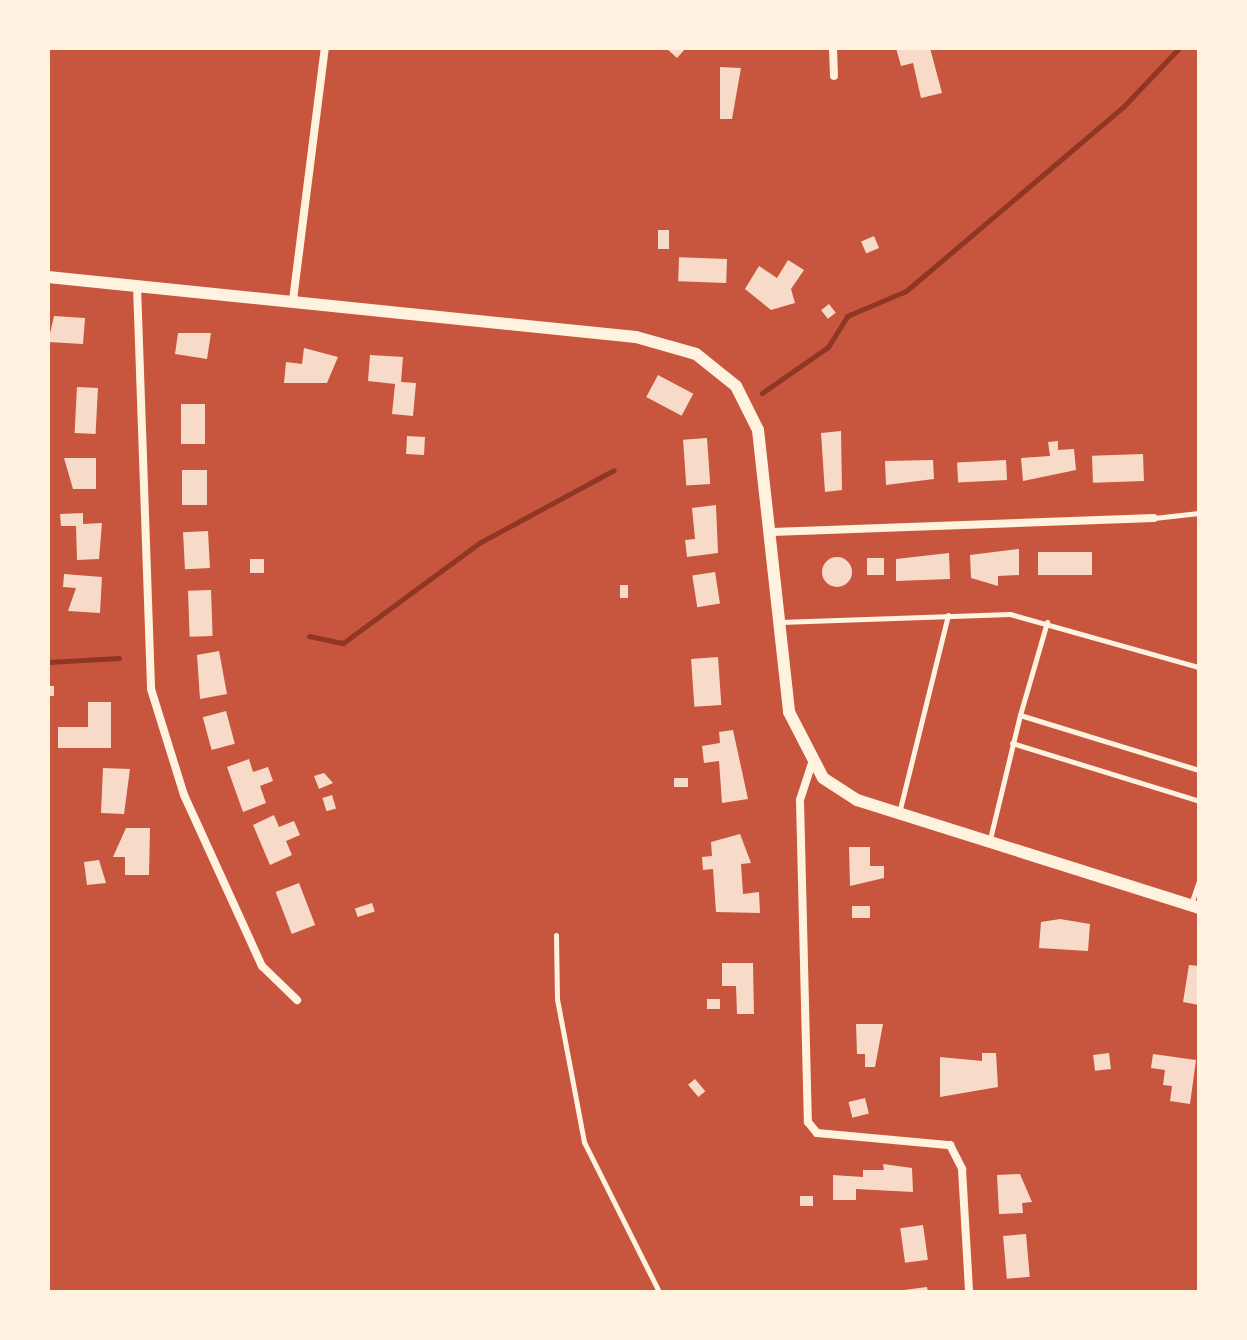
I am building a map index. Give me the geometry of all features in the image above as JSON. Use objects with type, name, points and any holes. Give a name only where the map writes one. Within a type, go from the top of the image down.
[{"type":"street","points":[[293,300],[325,48]]},
{"type":"street","points":[[833,48],[834,76]]},
{"type":"street","points":[[48,277],[636,337],[696,354],[748,404],[772,532],[789,712],[812,763],[850,798],[1195,906]]},
{"type":"street","points":[[137,286],[151,689],[184,795],[262,966],[297,1000]]},
{"type":"street","points":[[772,532],[1154,518]]},
{"type":"street","points":[[812,763],[800,800],[808,1122],[817,1133],[950,1145],[962,1169],[969,1292]]},
{"type":"lane","points":[[1154,518],[1199,513]]},
{"type":"lane","points":[[779,622],[948,615],[1047,622],[1199,667]]},
{"type":"lane","points":[[899,814],[948,615]]},
{"type":"lane","points":[[989,844],[1012,743],[1047,622]]},
{"type":"lane","points":[[1020,715],[1199,770]]},
{"type":"lane","points":[[1012,743],[1199,801]]},
{"type":"lane","points":[[1195,906],[1199,881]]},
{"type":"lane","points":[[556,935],[557,999],[584,1142],[659,1292]]},
{"type":"building","points":[[666,48],[686,48],[677,58]]},
{"type":"building","points":[[896,48],[930,48],[942,93],[921,98],[913,63],[901,66]]},
{"type":"building","points":[[720,67],[741,68],[732,119],[720,119]]},
{"type":"building","points":[[658,230],[669,230],[669,249],[658,249]]},
{"type":"building","points":[[874,236],[879,248],[866,253],[861,241]]},
{"type":"building","points":[[679,257],[727,259],[726,283],[678,281]]},
{"type":"building","points":[[788,260],[804,270],[791,289],[795,303],[771,310],[745,289],[759,266],[777,278]]},
{"type":"building","points":[[829,304],[836,313],[828,319],[821,310]]},
{"type":"building","points":[[54,316],[85,318],[83,344],[48,342]]},
{"type":"building","points":[[178,333],[211,333],[207,359],[175,354]]},
{"type":"building","points":[[304,348],[338,357],[327,383],[284,383],[286,362],[302,364]]},
{"type":"building","points":[[370,355],[403,357],[401,382],[416,383],[413,416],[392,414],[395,384],[368,381]]},
{"type":"building","points":[[658,375],[693,394],[682,416],[646,397]]},
{"type":"building","points":[[77,387],[98,388],[96,434],[75,433]]},
{"type":"building","points":[[181,404],[205,404],[205,444],[181,444]]},
{"type":"building","points":[[841,431],[842,490],[825,492],[821,433]]},
{"type":"building","points":[[407,436],[425,437],[424,455],[406,454]]},
{"type":"building","points":[[707,438],[710,484],[686,486],[683,440]]},
{"type":"building","points":[[1058,441],[1058,450],[1074,449],[1076,470],[1023,481],[1021,458],[1050,456],[1048,442]]},
{"type":"building","points":[[1143,454],[1144,481],[1093,483],[1092,456]]},
{"type":"building","points":[[64,458],[96,458],[96,489],[73,489]]},
{"type":"building","points":[[933,460],[934,479],[886,485],[885,461]]},
{"type":"building","points":[[1006,460],[1007,480],[958,483],[957,463]]},
{"type":"building","points":[[182,470],[207,470],[207,505],[182,505]]},
{"type":"building","points":[[716,505],[718,553],[687,557],[685,540],[695,539],[692,508]]},
{"type":"building","points":[[83,513],[83,524],[102,523],[99,559],[77,560],[76,526],[61,526],[60,514]]},
{"type":"building","points":[[208,531],[210,568],[185,569],[183,532]]},
{"type":"building","points":[[1019,549],[1019,575],[998,576],[998,586],[971,578],[970,555]]},
{"type":"building","points":[[1038,552],[1092,552],[1092,575],[1038,575]]},
{"type":"building","points":[[949,553],[950,579],[896,581],[896,559]]},
{"type":"building","points":[[837,557],[848,561],[852,572],[848,583],[837,587],[826,583],[822,572],[826,561]]},
{"type":"building","points":[[867,558],[884,558],[884,575],[867,575]]},
{"type":"building","points":[[250,559],[264,559],[264,573],[250,573]]},
{"type":"building","points":[[715,572],[720,604],[697,607],[692,576]]},
{"type":"building","points":[[64,574],[102,577],[100,613],[68,611],[76,588],[63,587]]},
{"type":"building","points":[[620,585],[628,585],[628,598],[620,598]]},
{"type":"building","points":[[211,590],[213,636],[190,637],[188,591]]},
{"type":"building","points":[[219,651],[227,694],[200,699],[197,655]]},
{"type":"building","points":[[718,657],[721,705],[694,707],[691,659]]},
{"type":"building","points":[[48,686],[54,686],[54,696],[48,696]]},
{"type":"building","points":[[88,702],[111,702],[111,748],[58,748],[58,727],[88,727]]},
{"type":"building","points":[[226,711],[235,744],[212,750],[203,717]]},
{"type":"building","points":[[733,730],[748,799],[722,803],[719,761],[704,763],[702,746],[720,743],[719,732]]},
{"type":"building","points":[[249,759],[253,772],[268,767],[273,781],[260,786],[266,803],[243,812],[227,767]]},
{"type":"building","points":[[103,768],[130,769],[124,814],[101,813]]},
{"type":"building","points":[[324,773],[333,783],[319,789],[314,776]]},
{"type":"building","points":[[674,778],[688,778],[688,787],[674,787]]},
{"type":"building","points":[[332,795],[336,808],[327,811],[322,798]]},
{"type":"building","points":[[274,815],[279,827],[294,821],[300,835],[286,841],[292,855],[270,865],[253,825]]},
{"type":"building","points":[[126,828],[150,828],[149,875],[125,875],[125,857],[113,857]]},
{"type":"building","points":[[740,834],[751,863],[741,864],[743,894],[759,892],[760,913],[716,912],[713,869],[703,870],[702,857],[712,856],[711,842]]},
{"type":"building","points":[[849,847],[870,847],[870,866],[884,866],[884,878],[850,886]]},
{"type":"building","points":[[99,860],[106,883],[87,885],[84,862]]},
{"type":"building","points":[[299,883],[315,925],[292,934],[276,892]]},
{"type":"building","points":[[372,903],[375,912],[358,917],[355,909]]},
{"type":"building","points":[[852,906],[870,906],[870,918],[852,918]]},
{"type":"building","points":[[1060,919],[1090,924],[1088,951],[1039,948],[1041,922]]},
{"type":"building","points":[[722,963],[753,963],[754,1014],[737,1014],[736,986],[722,986]]},
{"type":"building","points":[[1189,965],[1199,966],[1199,1005],[1183,1002]]},
{"type":"building","points":[[707,999],[720,999],[720,1009],[707,1009]]},
{"type":"building","points":[[856,1024],[883,1024],[875,1067],[865,1067],[865,1054],[857,1054]]},
{"type":"building","points":[[982,1053],[996,1053],[998,1087],[940,1097],[940,1057],[982,1061]]},
{"type":"building","points":[[1109,1053],[1111,1069],[1095,1071],[1093,1055]]},
{"type":"building","points":[[1153,1054],[1196,1060],[1190,1104],[1170,1101],[1172,1086],[1163,1085],[1165,1070],[1151,1068]]},
{"type":"building","points":[[695,1079],[705,1091],[698,1097],[688,1085]]},
{"type":"building","points":[[865,1098],[869,1114],[852,1118],[849,1102]]},
{"type":"building","points":[[883,1164],[912,1168],[913,1192],[856,1189],[856,1200],[833,1200],[833,1175],[863,1177],[863,1170],[884,1170]]},
{"type":"building","points":[[1020,1174],[1032,1202],[1022,1203],[1023,1213],[999,1214],[997,1175]]},
{"type":"building","points":[[800,1196],[813,1196],[813,1206],[800,1206]]},
{"type":"building","points":[[923,1225],[928,1260],[905,1263],[900,1228]]},
{"type":"building","points":[[1026,1234],[1030,1277],[1007,1279],[1003,1236]]},
{"type":"building","points":[[927,1287],[928,1292],[904,1292],[904,1290]]},
{"type":"waterway","points":[[762,393],[828,347],[847,316],[906,291],[1123,107],[1179,48]]},
{"type":"waterway","points":[[309,636],[343,643],[479,543],[614,470]]},
{"type":"waterway","points":[[48,662],[119,658]]}]
